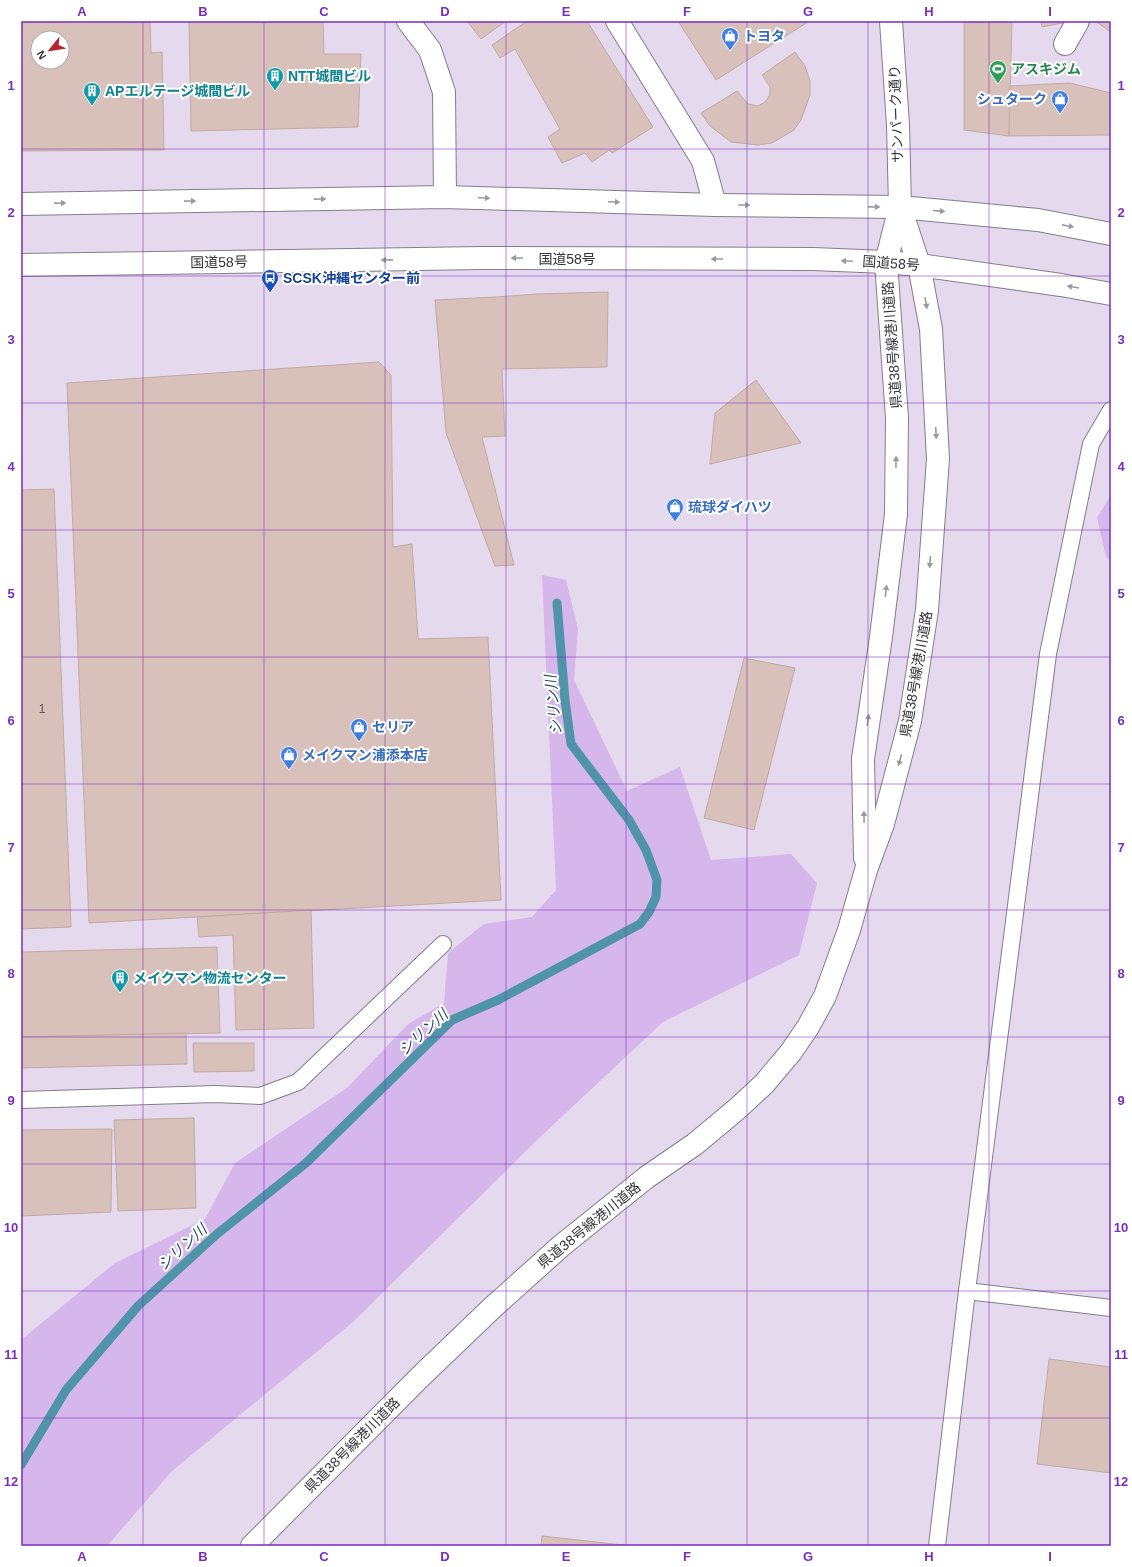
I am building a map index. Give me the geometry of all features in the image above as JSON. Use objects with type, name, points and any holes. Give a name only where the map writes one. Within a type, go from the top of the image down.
[{"type":"main road","points":[[408,21],[430,50],[444,92],[445,197]]},
{"type":"main road","points":[[617,21],[703,161],[715,205]]},
{"type":"main road","name":"サンパーク通り","points":[[891,21],[898,125],[900,207]]},
{"type":"main road","points":[[1065,44],[1078,21]]},
{"type":"main road","points":[[21,204],[445,197],[715,205],[900,207],[1038,220],[1111,234]]},
{"type":"main road","name":"県道38号線港川道路","points":[[866,870],[863,759],[896,514],[897,418],[886,262],[900,207]]},
{"type":"main road","name":"県道38号線港川道路","points":[[252,1546],[420,1377],[520,1282],[561,1246],[640,1182],[695,1144],[764,1084],[791,1052],[826,996],[849,930],[866,870],[883,824],[910,721],[927,610],[938,459],[931,329],[919,265],[900,207]]},
{"type":"main road","name":"国道58号","points":[[21,265],[482,258],[813,259],[919,265],[1062,285],[1111,294]]},
{"type":"lane","points":[[937,1546],[967,1291],[1048,654],[1091,444],[1111,410]]},
{"type":"lane","points":[[21,1100],[215,1094],[260,1096],[298,1082],[443,944]]},
{"type":"lane","points":[[967,1291],[1111,1308]]},
{"type":"shaded area","points":[[1111,495],[1111,561],[1106,557],[1097,518]]},
{"type":"shaded area","points":[[542,575],[566,580],[578,629],[574,680],[627,791],[680,767],[711,860],[791,854],[817,883],[799,955],[663,1022],[537,1140],[353,1322],[172,1471],[107,1546],[21,1546],[21,1340],[115,1263],[205,1219],[235,1163],[348,1087],[408,1024],[444,1003],[448,953],[484,924],[532,917],[556,890]]},
{"type":"building","name":"APエルテージ城間ビル","points":[[21,21],[150,21],[151,53],[162,52],[164,150],[21,151]]},
{"type":"building","name":"NTT城間ビル","points":[[189,21],[323,21],[324,54],[361,54],[358,127],[191,131]]},
{"type":"building","points":[[467,21],[506,21],[481,39]]},
{"type":"building","points":[[527,21],[587,21],[653,127],[612,153],[609,150],[592,162],[585,153],[562,163],[548,137],[560,129],[515,49],[500,58],[492,45]]},
{"type":"building","name":"トヨタ","points":[[678,21],[807,21],[808,22],[716,80]]},
{"type":"building","points":[[964,21],[1012,21],[1009,136],[964,130]]},
{"type":"building","points":[[1041,21],[1068,21],[1068,22],[1042,27]]},
{"type":"building","points":[[1095,21],[1111,21],[1111,32]]},
{"type":"building","points":[[795,52],[805,66],[810,81],[810,95],[801,120],[794,130],[772,143],[758,145],[731,142],[710,126],[701,113],[737,91],[748,104],[758,106],[765,102],[770,95],[770,87],[762,75]]},
{"type":"building","name":"シュターク","points":[[1070,83],[1111,93],[1111,135],[1009,136],[1010,86]]},
{"type":"building","points":[[608,292],[607,367],[502,369],[505,436],[482,437],[514,565],[495,566],[446,433],[435,300],[537,294]]},
{"type":"building","name":"メイクマン浦添本店","points":[[379,362],[391,375],[393,547],[412,544],[418,639],[488,637],[501,900],[89,923],[67,383]]},
{"type":"building","points":[[756,380],[801,443],[710,464],[715,413]]},
{"type":"building","points":[[54,489],[71,927],[21,929],[21,490]]},
{"type":"building","points":[[744,658],[795,668],[754,830],[704,818]]},
{"type":"building","points":[[311,910],[314,1028],[236,1030],[233,935],[199,937],[197,917]]},
{"type":"building","name":"メイクマン物流センター","points":[[217,947],[220,1033],[21,1037],[21,952]]},
{"type":"building","points":[[186,1033],[187,1064],[21,1068],[21,1037]]},
{"type":"building","points":[[193,1043],[254,1043],[254,1071],[194,1072]]},
{"type":"building","points":[[194,1118],[196,1208],[118,1211],[114,1120]]},
{"type":"building","points":[[112,1129],[111,1212],[21,1216],[21,1130]]},
{"type":"building","points":[[1049,1359],[1111,1367],[1111,1473],[1037,1464]]},
{"type":"building","points":[[542,1536],[632,1546],[541,1546]]},
{"type":"waterway","name":"シリン川","points":[[21,1465],[66,1390],[138,1306],[217,1234],[306,1163],[452,1020],[498,1000],[640,924],[649,912],[656,897],[657,880],[646,850],[629,820],[571,744],[565,700],[557,603]]},
{"type":"place","name":"トヨタ","points":[[730,51]]},
{"type":"place","name":"アスキジム","points":[[998,84]]},
{"type":"place","name":"NTT城間ビル","points":[[275,91]]},
{"type":"place","name":"APエルテージ城間ビル","points":[[92,106]]},
{"type":"place","name":"シュターク","points":[[1060,114]]},
{"type":"place","name":"SCSK沖縄センター前","points":[[270,293]]},
{"type":"place","name":"琉球ダイハツ","points":[[675,522]]},
{"type":"place","name":"セリア","points":[[359,742]]},
{"type":"place","name":"メイクマン浦添本店","points":[[289,770]]},
{"type":"place","name":"メイクマン物流センター","points":[[120,993]]}]
